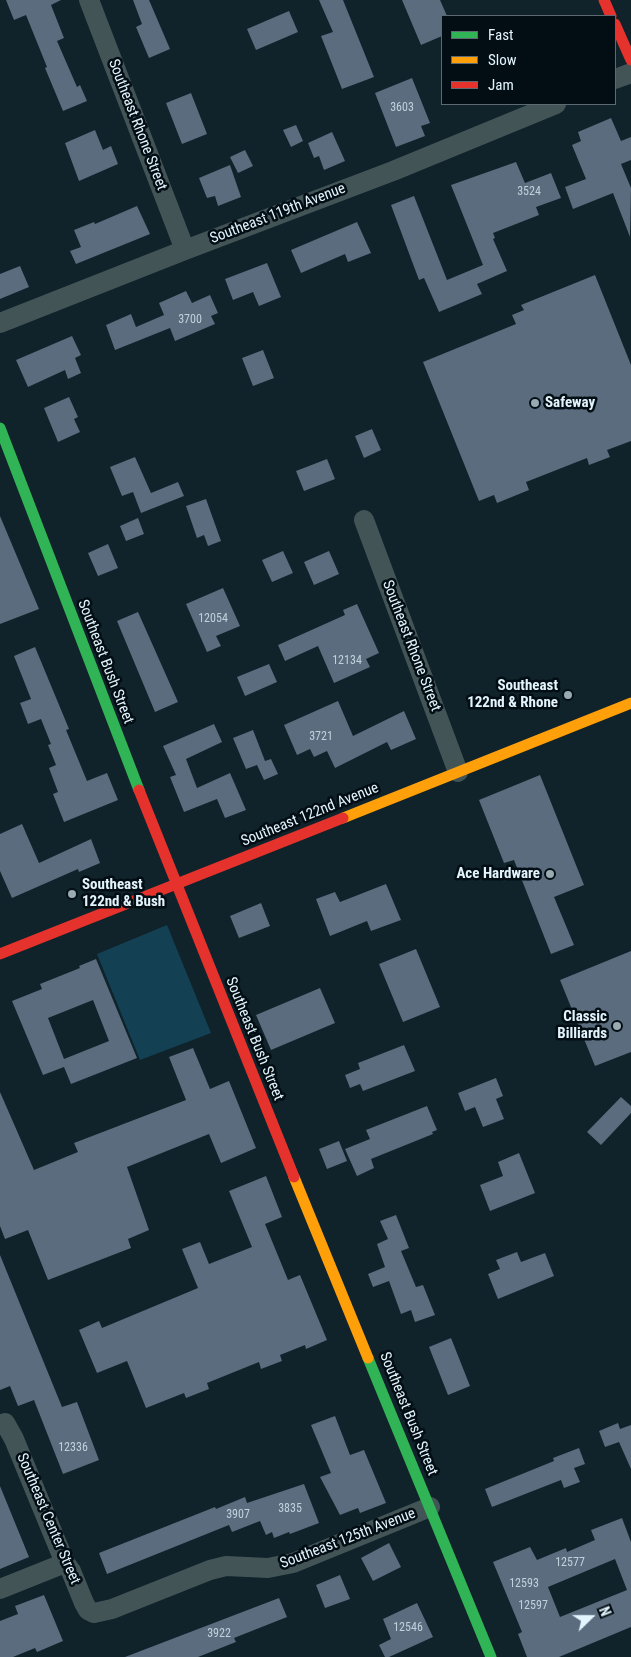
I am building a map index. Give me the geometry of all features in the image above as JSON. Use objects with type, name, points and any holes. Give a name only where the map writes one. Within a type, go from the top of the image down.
[{"type":"street","name":"Southeast Rhone Street","points":[[89,0],[185,250]]},
{"type":"street","points":[[616,26],[631,60]]},
{"type":"street","points":[[616,79],[631,73]]},
{"type":"street","name":"Southeast 119th Avenue","points":[[0,323],[393,171],[554,105]]},
{"type":"street","name":"Southeast Bush Street","points":[[0,428],[176,884],[492,1657]]},
{"type":"street","name":"Southeast Rhone Street","points":[[364,520],[458,772]]},
{"type":"street","name":"Southeast 122nd Avenue","points":[[0,954],[631,703]]},
{"type":"street","name":"Southeast Center Street","points":[[2,1424],[14,1439],[65,1563],[71,1571],[84,1603],[88,1610],[94,1613]]},
{"type":"street","name":"Southeast 125th Avenue","points":[[94,1613],[112,1609],[218,1568],[226,1566],[268,1568],[292,1563],[430,1507]]},
{"type":"street","points":[[0,1590],[65,1563]]},
{"type":"shaded area","points":[[167,925],[211,1033],[140,1060],[97,954]]},
{"type":"building","points":[[6,0],[61,0],[51,5],[64,38],[57,41],[77,87],[80,85],[87,101],[63,111],[26,15],[14,20]]},
{"type":"building","points":[[133,0],[149,0],[170,49],[149,58],[136,27],[142,24]]},
{"type":"building","points":[[319,0],[343,0],[374,77],[342,89],[321,36],[333,32]]},
{"type":"building","points":[[402,0],[440,0],[447,15],[441,15],[441,36],[421,45]]},
{"type":"building","points":[[289,11],[298,32],[256,50],[247,29]]},
{"type":"building","points":[[412,78],[430,123],[421,126],[425,136],[396,147],[375,93]]},
{"type":"building","points":[[191,93],[207,134],[182,144],[166,103]]},
{"type":"building","points":[[611,118],[621,141],[631,137],[631,160],[621,164],[631,188],[630,237],[613,193],[573,209],[565,187],[586,179],[572,145],[581,141],[578,132]]},
{"type":"building","points":[[296,125],[303,141],[291,147],[283,130]]},
{"type":"building","points":[[95,130],[103,150],[111,146],[118,164],[79,181],[65,143]]},
{"type":"building","points":[[332,132],[345,161],[324,170],[319,156],[314,158],[308,143]]},
{"type":"building","points":[[245,150],[253,166],[238,173],[230,157]]},
{"type":"building","points":[[516,162],[525,183],[551,173],[561,198],[536,207],[539,215],[493,233],[495,238],[493,239],[507,271],[477,284],[482,294],[439,312],[424,278],[419,280],[391,205],[414,196],[447,280],[483,265],[451,185]]},
{"type":"building","points":[[230,165],[241,197],[218,206],[215,196],[207,198],[199,178]]},
{"type":"building","points":[[137,206],[150,234],[76,264],[70,251],[81,247],[74,230],[94,222],[95,224]]},
{"type":"building","points":[[357,222],[371,253],[348,262],[345,254],[301,273],[291,250]]},
{"type":"building","points":[[267,263],[281,297],[259,306],[253,292],[233,300],[225,279]]},
{"type":"building","points":[[20,266],[29,287],[0,299],[0,274]]},
{"type":"building","name":"Safeway","points":[[595,275],[631,365],[631,441],[607,450],[610,457],[589,465],[587,458],[526,482],[529,490],[497,503],[494,495],[479,501],[423,362],[516,324],[512,315],[524,310],[521,305]]},
{"type":"building","points":[[186,291],[192,303],[210,295],[218,313],[211,316],[215,324],[175,341],[170,328],[115,350],[106,325],[131,314],[136,327],[164,315],[159,303]]},
{"type":"building","points":[[72,336],[81,355],[75,358],[81,373],[68,379],[65,370],[28,387],[16,360]]},
{"type":"building","points":[[263,350],[274,378],[253,386],[242,358]]},
{"type":"building","points":[[69,397],[78,417],[74,419],[80,432],[58,442],[44,408]]},
{"type":"building","points":[[372,429],[381,450],[364,458],[355,436]]},
{"type":"building","points":[[135,457],[151,493],[178,482],[184,496],[141,513],[133,492],[122,496],[110,467]]},
{"type":"building","points":[[327,459],[335,479],[304,491],[296,471]]},
{"type":"building","points":[[206,499],[221,541],[208,546],[204,535],[197,538],[186,506]]},
{"type":"building","points":[[0,516],[39,609],[0,624]]},
{"type":"building","points":[[138,518],[144,534],[126,541],[120,526]]},
{"type":"building","points":[[108,544],[118,568],[98,576],[88,553]]},
{"type":"building","points":[[283,551],[293,573],[272,582],[262,560]]},
{"type":"building","points":[[329,551],[339,574],[314,585],[304,562]]},
{"type":"building","points":[[223,588],[240,626],[216,636],[221,646],[207,652],[186,604]]},
{"type":"building","points":[[357,604],[379,653],[366,659],[370,667],[334,683],[318,646],[285,661],[278,645],[345,615],[343,610]]},
{"type":"building","points":[[138,612],[178,702],[155,712],[117,621]]},
{"type":"building","points":[[35,647],[69,729],[66,730],[87,781],[107,773],[118,800],[64,822],[53,794],[58,792],[49,768],[56,765],[48,745],[51,744],[41,719],[28,724],[20,703],[31,699],[14,656]]},
{"type":"building","points":[[269,664],[277,682],[245,696],[237,677]]},
{"type":"building","points":[[338,701],[353,736],[404,711],[416,739],[391,750],[387,742],[335,768],[327,751],[314,757],[310,749],[297,755],[284,725]]},
{"type":"building","points":[[214,724],[222,742],[186,759],[197,788],[230,773],[246,810],[225,818],[217,799],[184,812],[170,777],[176,775],[163,746]]},
{"type":"building","points":[[253,730],[265,761],[271,759],[278,774],[264,780],[257,765],[246,769],[233,738]]},
{"type":"building","name":"Ace Hardware","points":[[540,775],[584,885],[554,897],[574,945],[551,954],[514,860],[504,863],[479,800]]},
{"type":"building","points":[[22,824],[39,863],[91,839],[100,863],[79,872],[78,869],[12,898],[0,871],[0,834]]},
{"type":"building","points":[[386,884],[401,920],[371,931],[367,921],[330,936],[316,899],[335,892],[340,902]]},
{"type":"building","points":[[261,903],[270,926],[239,938],[230,916]]},
{"type":"building","points":[[416,949],[440,1007],[403,1022],[379,964]]},
{"type":"building","points":[[631,951],[631,1052],[595,1066],[560,980]]},
{"type":"building","points":[[96,959],[137,1058],[71,1084],[64,1067],[43,1075],[12,1001],[42,989],[40,984],[80,968],[79,966]],"holes":[[[93,1000],[109,1041],[64,1059],[48,1018]]]},
{"type":"building","points":[[320,988],[335,1023],[271,1050],[256,1015]]},
{"type":"building","points":[[404,1045],[415,1071],[363,1091],[360,1084],[350,1088],[345,1075],[360,1069],[358,1063]]},
{"type":"building","points":[[193,1048],[210,1089],[229,1081],[256,1148],[221,1163],[209,1134],[127,1167],[149,1230],[128,1239],[131,1248],[48,1280],[28,1230],[5,1239],[0,1226],[0,1092],[34,1170],[78,1152],[74,1143],[186,1100],[169,1057]]},
{"type":"building","points":[[496,1078],[503,1096],[496,1099],[504,1119],[483,1127],[475,1107],[465,1111],[458,1093]]},
{"type":"building","points":[[621,1097],[631,1106],[631,1113],[601,1145],[587,1132]]},
{"type":"building","points":[[427,1106],[437,1130],[432,1132],[433,1134],[371,1159],[374,1168],[357,1176],[345,1149],[370,1139],[366,1130]]},
{"type":"building","points":[[339,1141],[347,1161],[327,1169],[319,1149]]},
{"type":"building","points":[[519,1153],[535,1193],[490,1211],[480,1185],[503,1176],[498,1162]]},
{"type":"building","points":[[266,1176],[282,1217],[265,1224],[288,1280],[300,1275],[327,1340],[306,1349],[305,1345],[280,1355],[282,1361],[261,1369],[259,1362],[207,1383],[209,1389],[186,1398],[184,1393],[146,1408],[127,1361],[97,1373],[79,1330],[99,1321],[102,1328],[198,1288],[182,1249],[200,1242],[209,1264],[252,1247],[229,1191]]},
{"type":"building","points":[[396,1215],[409,1248],[401,1251],[416,1287],[423,1285],[435,1315],[415,1322],[411,1310],[401,1314],[389,1281],[373,1287],[368,1274],[385,1267],[377,1244],[388,1239],[380,1221]]},
{"type":"building","points":[[517,1252],[521,1262],[545,1253],[554,1276],[498,1299],[488,1274],[500,1269],[496,1260]]},
{"type":"building","points":[[0,1255],[62,1407],[77,1402],[99,1460],[63,1474],[34,1400],[18,1406],[10,1386],[0,1390]]},
{"type":"building","points":[[451,1338],[470,1386],[448,1395],[429,1347]]},
{"type":"building","points":[[335,1416],[350,1455],[364,1450],[386,1503],[360,1513],[358,1508],[340,1515],[320,1477],[331,1473],[311,1425]]},
{"type":"building","points":[[618,1423],[620,1429],[631,1425],[631,1469],[619,1442],[605,1447],[599,1431]]},
{"type":"building","points":[[579,1448],[585,1464],[574,1468],[580,1482],[564,1488],[561,1480],[492,1507],[485,1489],[554,1461],[553,1458]]},
{"type":"building","points":[[304,1484],[319,1523],[274,1538],[272,1532],[266,1535],[260,1521],[232,1532],[229,1525],[107,1574],[99,1553],[215,1507],[216,1509],[245,1497],[247,1503]]},
{"type":"building","points":[[0,1486],[29,1557],[0,1569]]},
{"type":"building","points":[[622,1518],[631,1542],[631,1627],[559,1657],[527,1657],[518,1634],[522,1632],[493,1562],[530,1547],[537,1560],[566,1548],[567,1552],[595,1540],[591,1530]],"holes":[[[615,1559],[627,1590],[560,1617],[548,1587]]]},
{"type":"building","points":[[389,1543],[401,1567],[373,1581],[361,1558]]},
{"type":"building","points":[[340,1575],[350,1599],[325,1608],[316,1585]]},
{"type":"building","points":[[44,1595],[63,1641],[37,1652],[35,1648],[13,1657],[0,1657],[0,1621],[18,1614],[15,1606]]},
{"type":"building","points":[[279,1598],[287,1617],[234,1638],[236,1642],[198,1657],[125,1657]]},
{"type":"building","points":[[417,1603],[433,1637],[389,1657],[385,1657],[379,1645],[391,1639],[383,1619]]},
{"type":"traffic: fast","points":[[0,428],[139,790]]},
{"type":"traffic: fast","points":[[368,1358],[491,1657]]},
{"type":"traffic: slow","points":[[343,818],[631,703]]},
{"type":"traffic: slow","points":[[294,1177],[368,1358]]},
{"type":"traffic: jam","points":[[604,0],[611,15]]},
{"type":"traffic: jam","points":[[616,26],[631,60]]},
{"type":"traffic: jam","points":[[139,790],[294,1177]]},
{"type":"traffic: jam","points":[[0,954],[343,818]]},
{"type":"place","name":"Safeway","points":[[535,403]]},
{"type":"place","name":"Southeast 122nd & Rhone","points":[[568,695]]},
{"type":"place","name":"Ace Hardware","points":[[550,874]]},
{"type":"place","name":"Southeast 122nd & Bush","points":[[72,894]]},
{"type":"place","name":"Classic Billiards","points":[[617,1026]]}]
